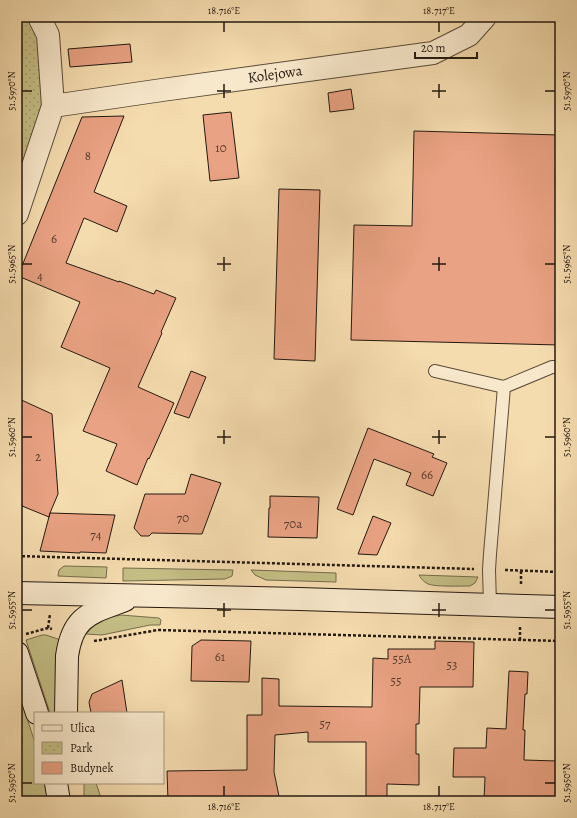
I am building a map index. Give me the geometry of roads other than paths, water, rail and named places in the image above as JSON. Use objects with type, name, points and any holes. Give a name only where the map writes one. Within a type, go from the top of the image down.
[{"type":"street","points":[[17,213],[53,106],[48,35],[39,17]]},
{"type":"street","name":"Kolejowa","points":[[53,106],[170,88],[433,53],[469,35],[485,17]]},
{"type":"street","points":[[17,593],[560,607]]},
{"type":"street","points":[[66,712],[67,656],[68,647],[74,629],[91,613],[137,596]]},
{"type":"street","points":[[20,644],[37,712]]},
{"type":"street","points":[[56,784],[60,801]]},
{"type":"street","points":[[60,801],[62,784]]},
{"type":"lane","points":[[435,371],[504,387],[552,367],[560,367]]},
{"type":"lane","points":[[490,605],[490,554],[504,387]]}]
